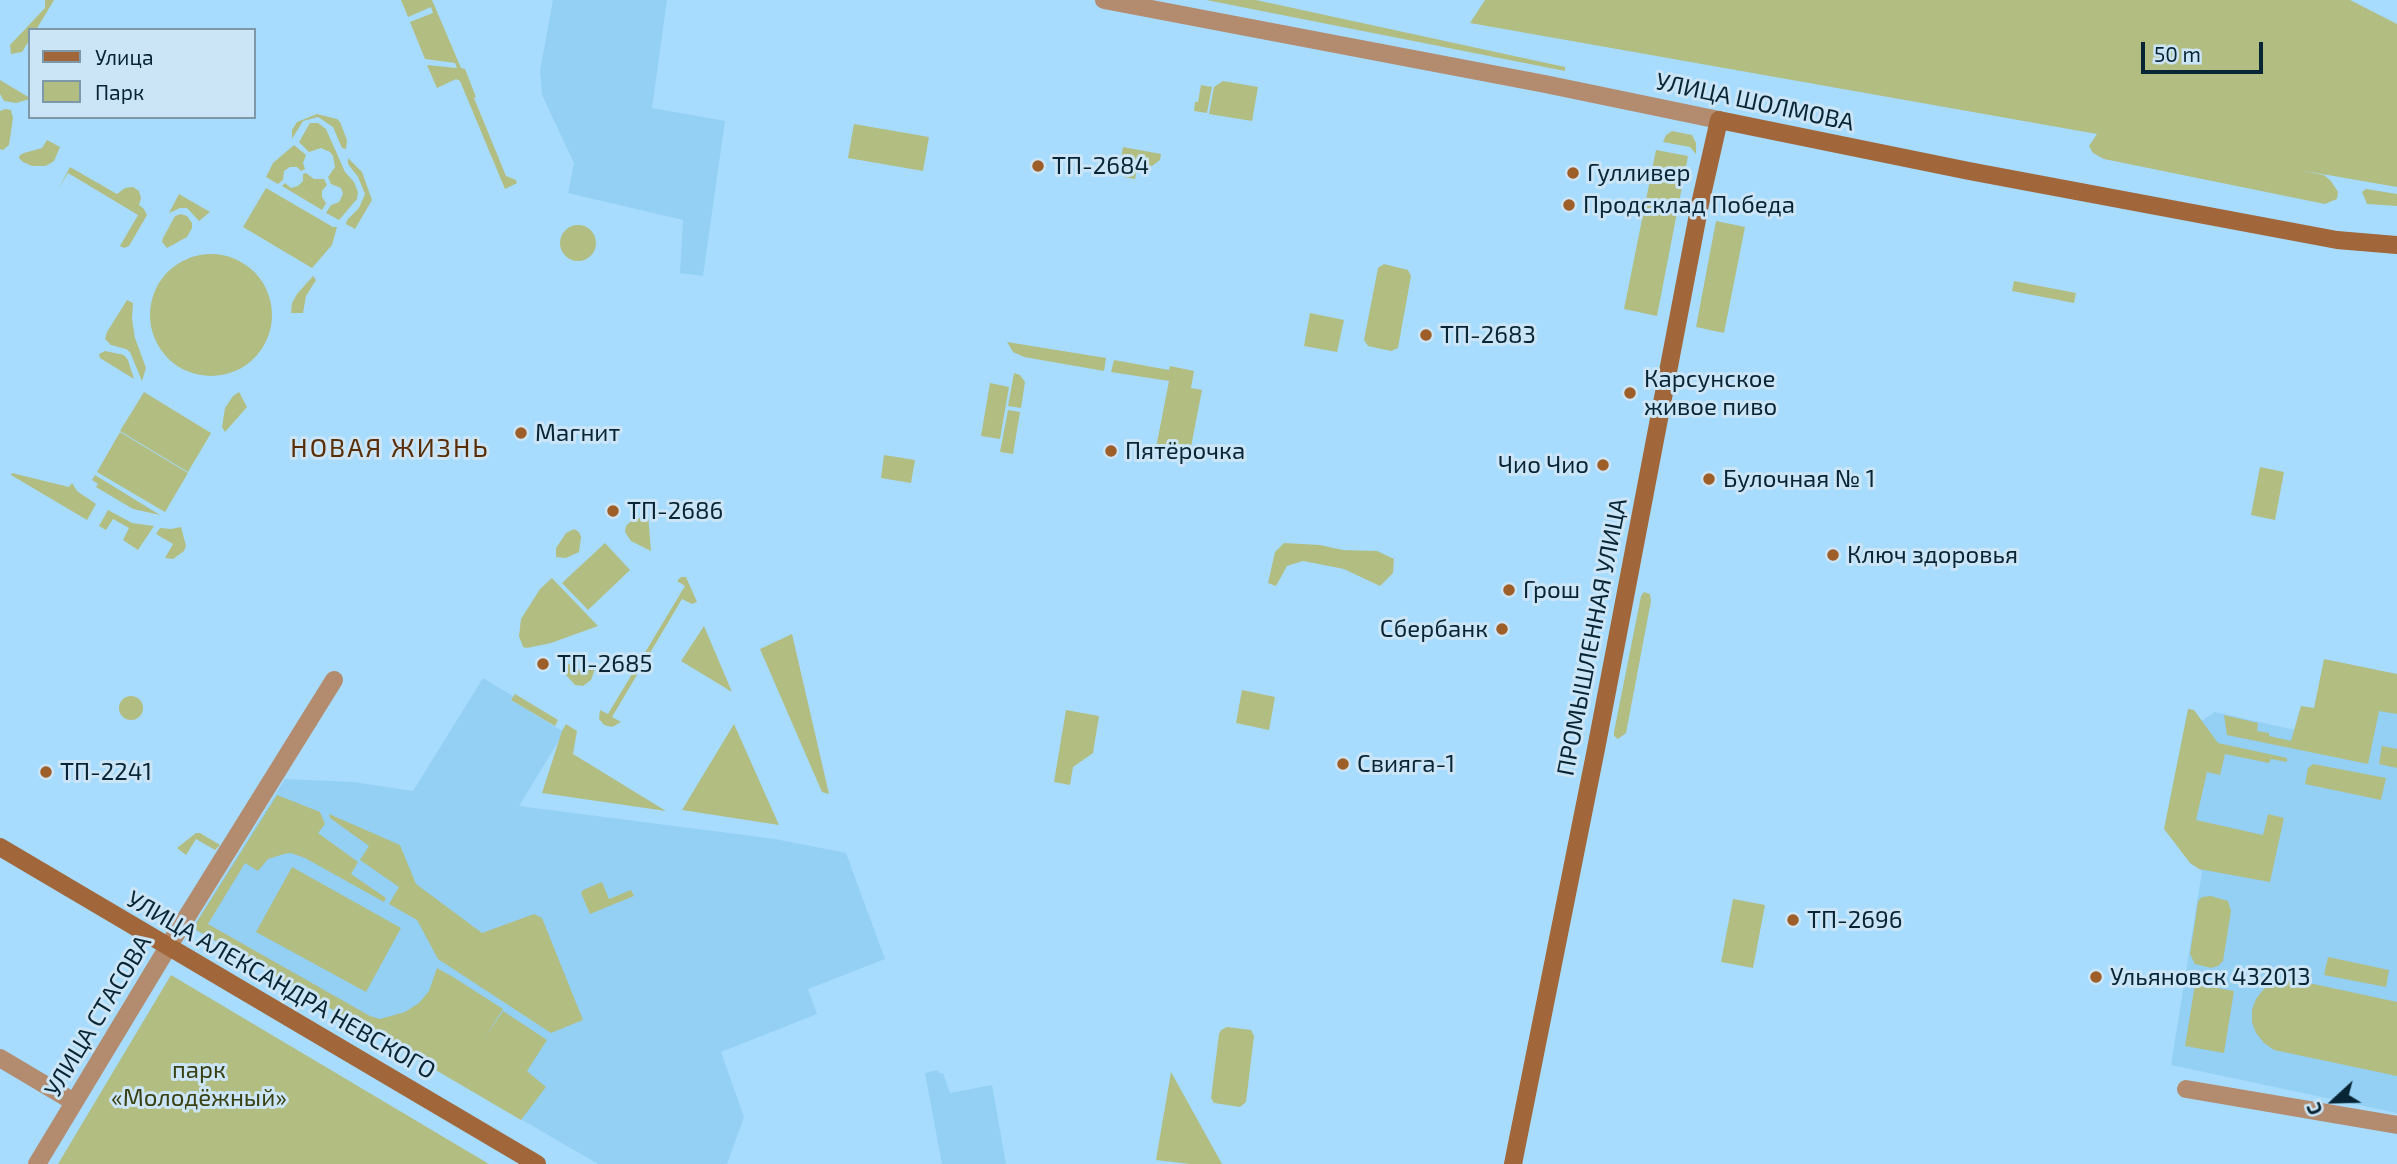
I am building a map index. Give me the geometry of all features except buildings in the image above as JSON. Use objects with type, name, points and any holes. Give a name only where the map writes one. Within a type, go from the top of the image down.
[{"type":"street","name":"УЛИЦА ШОЛМОВА","points":[[1104,0],[1516,78],[1969,171],[2337,240],[2397,245]]},
{"type":"street","name":"ПРОМЫШЛЕННАЯ УЛИЦА","points":[[1513,1164],[1718,120]]},
{"type":"street","name":"УЛИЦА СТАСОВА","points":[[37,1164],[334,680]]},
{"type":"street","name":"УЛИЦА АЛЕКСАНДРА НЕВСКОГО","points":[[0,847],[537,1164]]},
{"type":"street","points":[[0,1058],[74,1102]]},
{"type":"street","points":[[2186,1089],[2397,1125]]},
{"type":"shaded area","points":[[553,0],[667,0],[652,108],[725,121],[703,276],[680,273],[683,220],[568,193],[574,163],[542,95],[540,71]]},
{"type":"shaded area","points":[[483,678],[513,696],[511,700],[564,732],[519,806],[775,839],[846,853],[885,959],[808,989],[817,1014],[721,1052],[744,1117],[727,1164],[598,1164],[192,928],[285,779],[353,782],[413,791]]},
{"type":"shaded area","points":[[2397,706],[2397,1113],[2171,1065],[2202,872],[2181,844],[2200,722],[2215,712],[2295,730],[2299,711],[2315,714]]},
{"type":"shaded area","points":[[938,1070],[943,1073],[950,1093],[992,1085],[1006,1164],[942,1164],[925,1073]]},
{"type":"green space","points":[[45,0],[54,0],[37,28],[28,28],[28,42],[22,52],[11,54],[10,45],[45,8]]},
{"type":"green space","points":[[401,0],[432,0],[461,68],[465,69],[506,176],[517,183],[505,189],[460,81],[456,79],[437,88],[427,65],[457,68],[455,63],[425,59],[410,22],[433,13],[431,7],[408,17]]},
{"type":"green space","points":[[1206,0],[1256,0],[1565,67],[1565,71]]},
{"type":"green space","points":[[1485,0],[2350,0],[2397,24],[2397,187],[2299,170],[2324,175],[2331,181],[2338,192],[2337,199],[2325,204],[2104,159],[2093,153],[2089,146],[2097,134],[1470,23]]},
{"type":"green space","points":[[0,80],[28,97],[28,100],[16,103],[4,101],[0,94]]},
{"type":"green space","points":[[1223,81],[1258,87],[1252,121],[1209,114],[1214,87]]},
{"type":"green space","points":[[1201,85],[1212,87],[1207,113],[1194,111]]},
{"type":"green space","points":[[11,110],[13,118],[9,145],[3,150],[0,149],[0,111]]},
{"type":"green space","points":[[317,114],[340,122],[347,140],[346,149],[342,148],[333,127],[318,117],[303,121],[292,139],[292,130],[297,122]]},
{"type":"green space","points":[[310,123],[318,123],[326,129],[345,172],[358,192],[357,199],[339,220],[326,213],[331,205],[339,202],[343,194],[341,188],[331,184],[328,177],[335,167],[333,156],[321,148],[309,152],[299,142]]},
{"type":"green space","points":[[854,124],[929,137],[923,171],[848,158]]},
{"type":"green space","points":[[1672,131],[1692,135],[1696,143],[1696,154],[1690,147],[1663,142],[1666,135]]},
{"type":"green space","points":[[47,140],[60,147],[51,163],[32,166],[19,158],[24,153],[42,148]]},
{"type":"green space","points":[[294,145],[306,155],[303,163],[305,169],[301,171],[297,167],[290,167],[284,171],[283,180],[278,184],[266,177],[273,163]]},
{"type":"green space","points":[[1123,147],[1161,154],[1160,160],[1152,166],[1138,164],[1135,179],[1124,177],[1120,164]]},
{"type":"green space","points":[[1656,150],[1688,156],[1657,316],[1624,309]]},
{"type":"green space","points":[[348,158],[362,172],[372,200],[355,229],[346,224],[347,220],[359,208],[365,194],[358,177],[348,164]]},
{"type":"green space","points":[[70,167],[117,194],[125,188],[133,187],[139,191],[139,205],[147,215],[129,246],[120,246],[138,215],[68,173],[58,190]]},
{"type":"green space","points":[[306,173],[314,179],[324,179],[327,185],[322,191],[326,203],[322,210],[282,186],[285,183],[291,188],[298,186]]},
{"type":"green space","points":[[266,188],[337,227],[332,245],[312,268],[243,227]]},
{"type":"green space","points":[[2366,189],[2397,194],[2397,206],[2367,204],[2362,192]]},
{"type":"green space","points":[[179,194],[210,212],[199,221],[187,208],[169,213]]},
{"type":"green space","points":[[175,216],[187,216],[192,228],[187,237],[167,248],[162,242],[163,238]]},
{"type":"green space","points":[[1716,221],[1745,227],[1724,333],[1696,327]]},
{"type":"green space","points":[[578,225],[591,230],[596,243],[591,256],[578,261],[565,256],[560,243],[565,230]]},
{"type":"green space","points":[[211,254],[234,258],[254,272],[268,292],[272,315],[268,338],[254,358],[234,372],[211,376],[188,372],[168,358],[154,338],[150,315],[154,292],[168,272],[188,258]]},
{"type":"green space","points":[[1384,264],[1408,270],[1411,276],[1398,348],[1391,351],[1368,346],[1364,340],[1378,268]]},
{"type":"green space","points":[[313,276],[316,280],[306,296],[303,313],[291,313],[297,294]]},
{"type":"green space","points":[[2014,281],[2076,293],[2074,303],[2012,291]]},
{"type":"green space","points":[[127,300],[133,303],[135,338],[146,368],[142,381],[130,352],[111,345],[105,339]]},
{"type":"green space","points":[[1310,313],[1344,320],[1337,352],[1304,346]]},
{"type":"green space","points":[[1007,342],[1106,358],[1104,371],[1024,357],[1013,352]]},
{"type":"green space","points":[[105,351],[124,355],[134,379],[100,358],[99,354]]},
{"type":"green space","points":[[1114,360],[1169,370],[1170,366],[1194,371],[1191,388],[1202,390],[1190,452],[1156,448],[1169,381],[1111,372]]},
{"type":"green space","points":[[1014,373],[1020,375],[1025,382],[1021,408],[1008,406]]},
{"type":"green space","points":[[990,383],[1009,387],[1000,439],[981,436]]},
{"type":"green space","points":[[144,392],[211,433],[188,472],[120,431]]},
{"type":"green space","points":[[239,392],[247,407],[225,432],[222,427],[225,408]]},
{"type":"green space","points":[[1008,410],[1020,412],[1013,454],[1000,452]]},
{"type":"green space","points":[[120,432],[188,473],[165,512],[97,472]]},
{"type":"green space","points":[[884,455],[915,460],[911,483],[881,478]]},
{"type":"green space","points":[[2260,467],[2284,472],[2275,520],[2251,515]]},
{"type":"green space","points":[[12,473],[69,487],[72,483],[77,491],[96,504],[87,520],[11,475]]},
{"type":"green space","points":[[95,475],[160,515],[133,509],[96,487],[98,484],[92,480]]},
{"type":"green space","points":[[108,510],[132,523],[154,526],[138,550],[123,540],[129,528],[113,519],[106,530],[99,526]]},
{"type":"green space","points":[[648,516],[651,551],[631,541],[625,532],[626,526],[632,520]]},
{"type":"green space","points":[[181,527],[186,546],[184,551],[173,559],[165,558],[173,544],[156,534],[160,528]]},
{"type":"green space","points":[[574,529],[581,537],[579,552],[566,558],[556,557],[556,548],[566,533]]},
{"type":"green space","points":[[605,543],[630,570],[588,610],[562,583]]},
{"type":"green space","points":[[1284,543],[1377,551],[1394,559],[1393,573],[1380,586],[1344,569],[1303,561],[1287,566],[1276,586],[1268,583],[1275,552]]},
{"type":"green space","points":[[686,577],[697,602],[692,604],[682,599],[612,717],[621,722],[612,727],[604,725],[599,719],[600,710],[608,714],[685,586],[677,581]]},
{"type":"green space","points":[[552,578],[598,626],[551,643],[523,647],[519,636],[521,619],[540,589]]},
{"type":"green space","points":[[1644,592],[1650,594],[1651,601],[1626,733],[1618,739],[1614,732]]},
{"type":"green space","points":[[704,626],[732,692],[681,661]]},
{"type":"green space","points":[[792,634],[829,794],[822,792],[760,649]]},
{"type":"green space","points":[[559,656],[575,669],[595,669],[591,680],[583,686],[575,685],[566,675]]},
{"type":"green space","points":[[2324,659],[2397,674],[2397,714],[2379,711],[2368,764],[2227,735],[2224,715],[2258,723],[2257,731],[2291,741],[2301,706],[2314,708]]},
{"type":"green space","points":[[1242,690],[1275,697],[1269,730],[1236,723]]},
{"type":"green space","points":[[515,694],[558,720],[555,726],[511,700]]},
{"type":"green space","points":[[131,696],[139,700],[143,708],[139,716],[131,720],[123,716],[119,708],[123,700]]},
{"type":"green space","points":[[2188,709],[2194,710],[2218,743],[2287,758],[2287,762],[2271,759],[2269,763],[2225,754],[2220,775],[2207,772],[2196,820],[2263,835],[2268,814],[2284,818],[2270,882],[2199,869],[2190,863],[2164,829]]},
{"type":"green space","points":[[1066,710],[1099,716],[1093,753],[1073,767],[1070,785],[1054,782]]},
{"type":"green space","points":[[566,724],[577,731],[573,754],[666,811],[542,793]]},
{"type":"green space","points":[[734,724],[779,825],[682,810]]},
{"type":"green space","points":[[2382,746],[2397,749],[2397,768],[2379,764]]},
{"type":"green space","points":[[2313,764],[2386,778],[2381,800],[2305,784],[2308,768]]},
{"type":"green space","points":[[277,795],[320,812],[325,824],[318,833],[358,862],[351,874],[386,898],[384,902],[305,858],[291,853],[268,859],[258,871],[245,863],[208,924],[370,1016],[380,1019],[405,1012],[419,1003],[429,991],[437,968],[453,977],[503,1009],[484,1039],[503,1011],[547,1040],[527,1071],[546,1087],[521,1120],[193,928]]},
{"type":"green space","points":[[329,814],[400,845],[416,884],[482,933],[534,914],[542,918],[583,1020],[551,1033],[438,959],[417,920],[389,904],[399,887],[360,860],[369,846],[330,818]]},
{"type":"green space","points":[[196,833],[220,845],[215,850],[196,839],[186,855],[177,848]]},
{"type":"green space","points":[[292,867],[401,928],[366,992],[256,932]]},
{"type":"green space","points":[[602,882],[609,899],[631,890],[634,896],[590,914],[581,893]]},
{"type":"green space","points":[[2211,896],[2228,901],[2231,911],[2223,961],[2211,968],[2195,964],[2190,954],[2198,901],[2202,897]]},
{"type":"green space","points":[[1733,899],[1765,905],[1753,968],[1721,962]]},
{"type":"green space","points":[[2328,957],[2389,970],[2386,987],[2324,975]]},
{"type":"green space","name":"парк «Молодёжный»","points":[[171,975],[489,1164],[58,1164]]},
{"type":"green space","points":[[2295,980],[2397,1002],[2397,1076],[2274,1050],[2264,1043],[2252,1022],[2252,1010],[2263,990],[2272,983]]},
{"type":"green space","points":[[2195,984],[2234,991],[2224,1053],[2185,1046]]},
{"type":"green space","points":[[1227,1027],[1251,1030],[1254,1036],[1246,1102],[1240,1107],[1214,1103],[1211,1098],[1219,1034]]},
{"type":"green space","points":[[1171,1072],[1222,1164],[1156,1160]]},
{"type":"place","name":"ТП-2684","points":[[1038,166]]},
{"type":"place","name":"Гулливер","points":[[1573,173]]},
{"type":"place","name":"Продсклад Победа","points":[[1569,205]]},
{"type":"place","name":"ТП-2683","points":[[1426,335]]},
{"type":"place","name":"Карсунское живое пиво","points":[[1630,393]]},
{"type":"place","name":"Магнит","points":[[521,433]]},
{"type":"place","name":"Пятёрочка","points":[[1111,451]]},
{"type":"place","name":"Чио Чио","points":[[1603,465]]},
{"type":"place","name":"Булочная № 1","points":[[1709,479]]},
{"type":"place","name":"ТП-2686","points":[[613,511]]},
{"type":"place","name":"Ключ здоровья","points":[[1833,555]]},
{"type":"place","name":"Грош","points":[[1509,590]]},
{"type":"place","name":"Сбербанк","points":[[1502,629]]},
{"type":"place","name":"ТП-2685","points":[[543,664]]},
{"type":"place","name":"Свияга-1","points":[[1343,764]]},
{"type":"place","name":"ТП-2241","points":[[46,772]]},
{"type":"place","name":"ТП-2696","points":[[1793,920]]},
{"type":"place","name":"Ульяновск 432013","points":[[2096,977]]},
{"type":"district","name":"НОВАЯ ЖИЗНЬ","points":[[390,448]]}]
